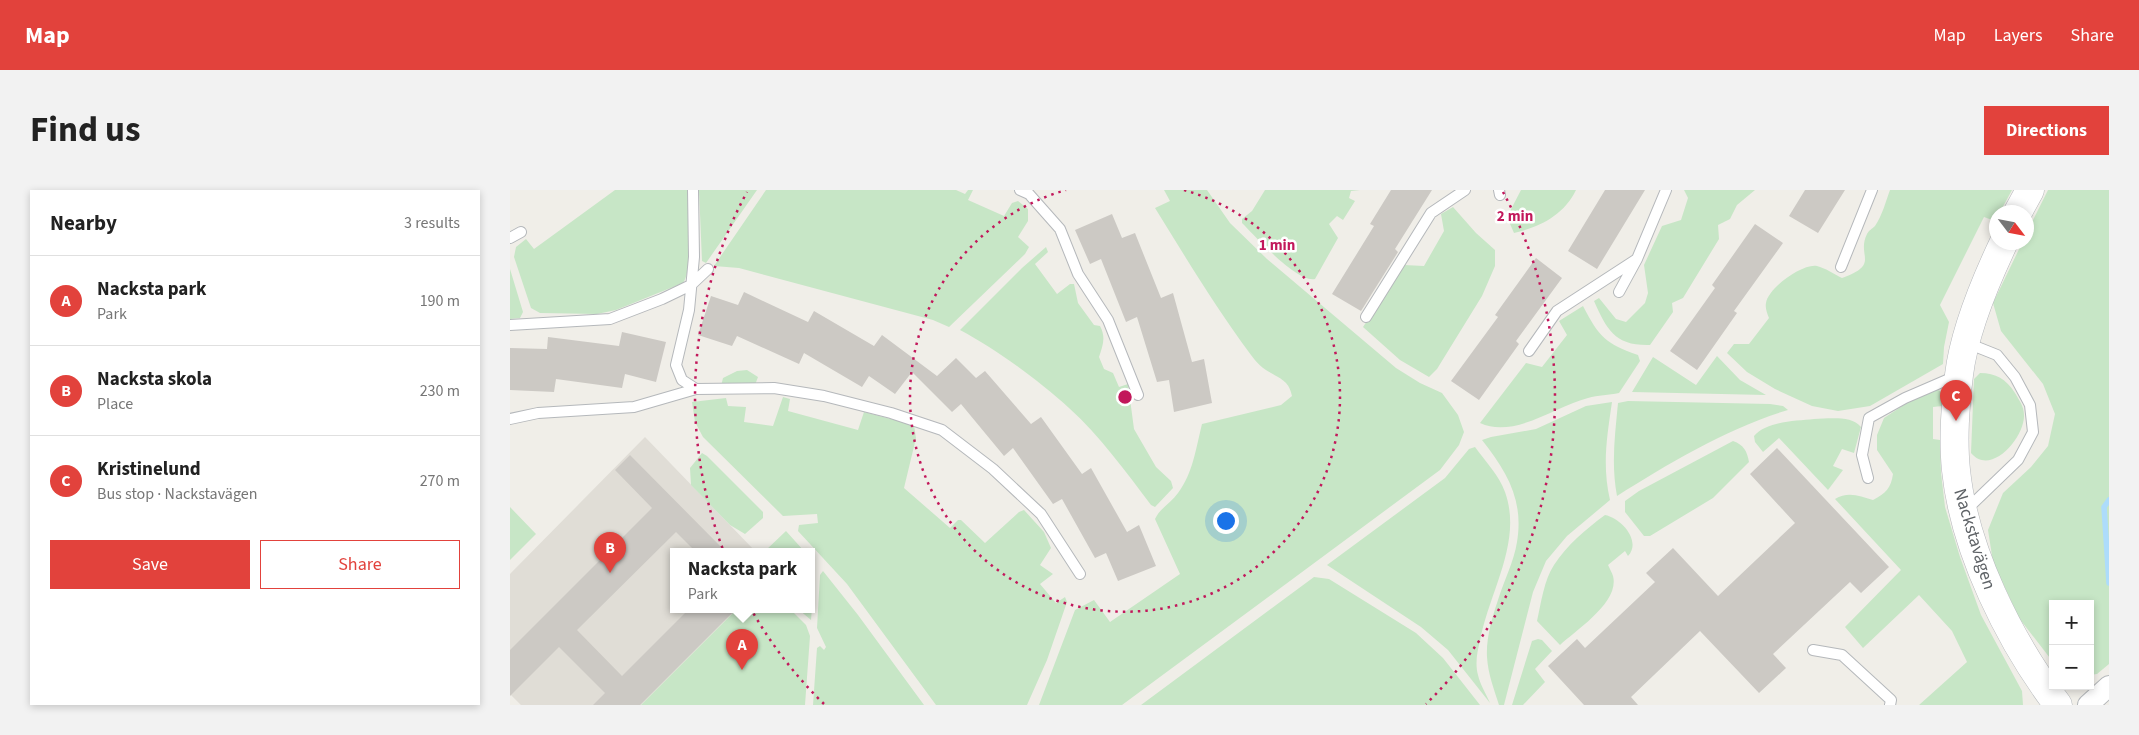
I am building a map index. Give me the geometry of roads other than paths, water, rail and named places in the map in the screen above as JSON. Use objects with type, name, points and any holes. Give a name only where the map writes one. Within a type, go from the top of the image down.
[{"type":"street","points":[[2022,205],[2030,190]]},
{"type":"street","name":"Nackstavägen","points":[[2001,250],[1978,304],[1959,374],[1956,470],[1964,512],[1979,564],[1998,609],[2041,683],[2058,705]]},
{"type":"street","points":[[2088,705],[2109,686]]},
{"type":"lane","points":[[693,190],[694,257],[689,310],[676,365],[682,380],[696,389]]},
{"type":"lane","points":[[1020,190],[1029,194],[1060,229],[1078,274],[1108,320],[1138,395]]},
{"type":"lane","points":[[1366,317],[1431,213],[1465,190]]},
{"type":"lane","points":[[1619,292],[1637,259],[1666,190]]},
{"type":"lane","points":[[1841,267],[1872,190]]},
{"type":"lane","points":[[510,238],[521,232]]},
{"type":"lane","points":[[1529,351],[1557,311],[1637,259]]},
{"type":"lane","points":[[510,325],[549,321],[610,319],[662,299],[691,285],[708,269]]},
{"type":"lane","points":[[1964,512],[2018,460],[2033,432],[2030,405],[2015,377],[1997,355],[1967,342]]},
{"type":"lane","points":[[1868,478],[1862,455],[1869,418],[1905,398],[1959,374]]},
{"type":"lane","points":[[510,420],[538,413],[634,407],[696,389],[774,388],[824,396],[891,413],[942,430],[993,469],[1041,514],[1080,574]]},
{"type":"lane","points":[[1813,650],[1842,655],[1891,700],[1890,705]]},
{"type":"waterway","points":[[2109,500],[2104,507],[2109,583]]},
{"type":"place","name":"Kristinelund","points":[[1956,421]]},
{"type":"place","name":"Nacksta skola","points":[[610,573]]},
{"type":"place","name":"Nacksta park","points":[[742,670]]}]
